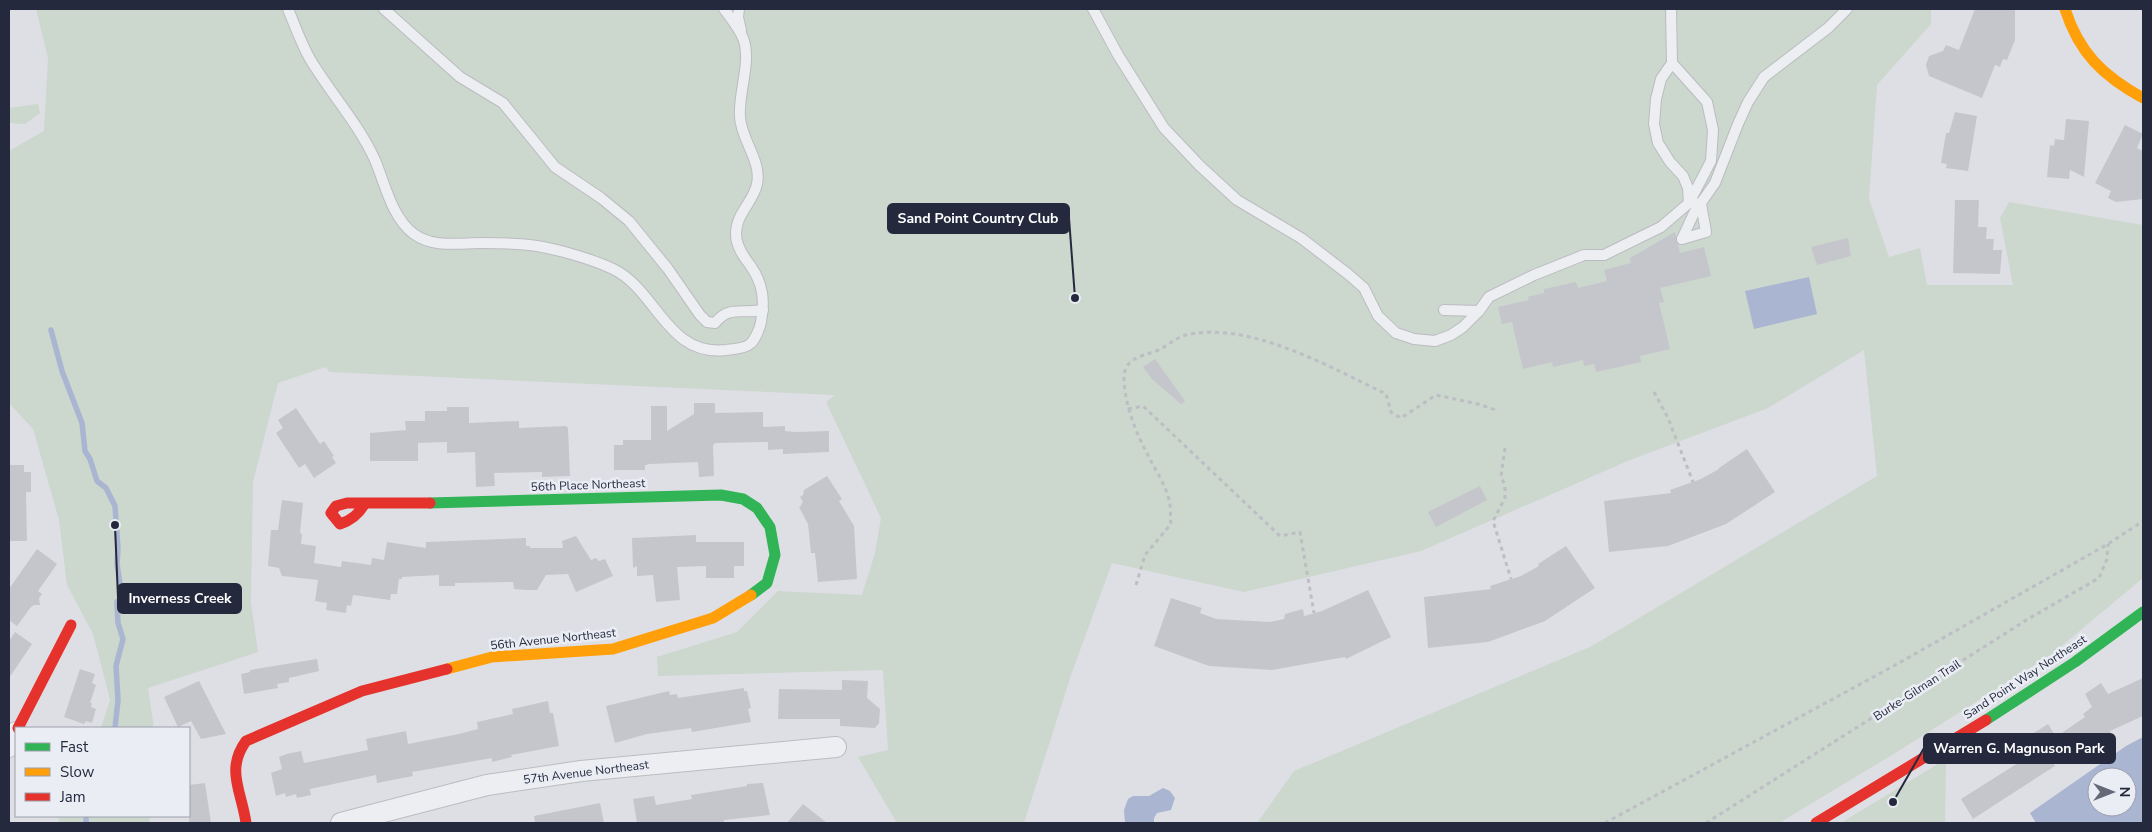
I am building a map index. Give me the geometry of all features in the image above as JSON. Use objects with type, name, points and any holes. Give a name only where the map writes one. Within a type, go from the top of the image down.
[{"type":"street","points":[[2065,9],[2073,32],[2085,53],[2105,73],[2143,98]]},
{"type":"street","name":"56th Place Northeast","points":[[365,503],[469,503],[721,496],[743,499],[757,508],[770,527],[775,555]]},
{"type":"street","name":"56th Avenue Northeast","points":[[246,823],[238,794],[234,762],[237,750],[246,741],[362,691],[492,657],[613,649],[714,618],[744,601],[768,583],[775,555]]},
{"type":"street","name":"Sand Point Way Northeast","points":[[1816,823],[2020,699],[2075,662],[2143,612]]},
{"type":"street","points":[[19,727],[71,625]]},
{"type":"street","points":[[9,747],[15,734]]},
{"type":"street","name":"57th Avenue Northeast","points":[[340,823],[487,785],[581,771],[836,747]]},
{"type":"lane","points":[[288,9],[310,58],[358,127],[399,218],[412,233],[426,241],[445,244],[484,243],[536,246],[615,270],[634,286],[681,338],[698,348],[720,351],[737,349],[750,344],[760,327],[764,296],[759,281],[741,253],[736,236],[738,220],[744,207],[752,197],[758,177],[758,171],[744,134],[740,117],[744,74],[744,38],[738,17],[739,9]]},
{"type":"lane","points":[[384,9],[460,77],[503,103],[512,111],[555,167],[601,198],[629,221],[668,269],[700,315],[708,322],[715,323],[722,314],[736,311],[750,313],[763,310]]},
{"type":"lane","points":[[724,9],[744,38]]},
{"type":"lane","points":[[1093,9],[1164,128],[1176,141],[1237,200],[1301,238],[1348,274],[1364,288],[1378,316],[1396,333],[1414,339],[1435,341],[1463,328],[1489,297],[1534,275],[1584,255],[1604,255],[1661,227],[1689,203],[1711,161],[1713,130],[1707,102],[1672,63]]},
{"type":"lane","points":[[1672,9],[1672,63],[1661,79],[1656,99],[1654,124],[1658,143],[1670,162],[1683,176],[1688,188],[1689,203]]},
{"type":"lane","points":[[1689,203],[1701,204],[1715,183],[1738,124],[1764,77],[1828,28],[1847,9]]},
{"type":"lane","points":[[1444,310],[1479,311]]},
{"type":"path","points":[[1136,585],[1145,555],[1171,524],[1170,504],[1164,486],[1140,440],[1128,409],[1124,378],[1126,367],[1131,361],[1166,347],[1184,335],[1206,332],[1231,333],[1298,351],[1386,394],[1391,412],[1401,418],[1436,395],[1496,410]]},
{"type":"path","points":[[1654,392],[1668,418],[1693,482]]},
{"type":"path","points":[[1128,409],[1143,406],[1280,536],[1300,532],[1314,614]]},
{"type":"path","points":[[1505,448],[1501,476],[1505,486],[1505,498],[1493,524],[1511,579]]},
{"type":"path","points":[[1605,823],[1899,663],[2108,544],[2143,521]]},
{"type":"path","name":"Burke-Gilman Trail","points":[[1706,823],[2028,619],[2100,578],[2107,559],[2108,544]]},
{"type":"shaded area","points":[[36,9],[1931,9],[1931,24],[1877,85],[1869,199],[1889,257],[1920,248],[1927,285],[2013,285],[2000,218],[2009,202],[2143,225],[2143,578],[2052,654],[1892,755],[1779,823],[1257,823],[1294,771],[1592,646],[1877,476],[1864,350],[1768,408],[1630,460],[1421,551],[1244,592],[1112,563],[1071,675],[1024,823],[897,823],[858,757],[888,750],[883,670],[658,676],[657,657],[737,632],[778,591],[862,595],[875,553],[881,518],[826,402],[835,395],[329,372],[326,367],[278,383],[253,482],[251,603],[258,652],[148,688],[154,727],[101,727],[110,700],[93,634],[67,585],[59,520],[33,429],[9,403],[9,151],[44,131],[48,58]]},
{"type":"shaded area","points":[[38,104],[40,113],[25,124],[9,123],[9,108]]},
{"type":"shaded area","points":[[1946,759],[1945,823],[1841,823]]},
{"type":"shaded area","points":[[58,817],[150,817],[149,823],[60,823]]},
{"type":"water","points":[[1809,277],[1817,314],[1754,329],[1745,291]]},
{"type":"water","points":[[2143,737],[2143,823],[2036,823],[2030,813],[2087,773],[2087,817],[2137,817],[2137,767],[2096,767],[2126,746]]},
{"type":"water","points":[[1163,788],[1170,791],[1175,798],[1171,810],[1157,813],[1154,823],[1125,823],[1124,810],[1128,799],[1133,796],[1149,796]]},
{"type":"building","points":[[1975,9],[2015,9],[2015,40],[2007,60],[2003,59],[2000,67],[1995,65],[1982,98],[1929,76],[1926,65],[1929,56],[1943,51],[1946,45],[1959,50]]},
{"type":"building","points":[[1955,112],[1977,116],[1968,171],[1946,168],[1947,164],[1941,163],[1946,133],[1949,133]]},
{"type":"building","points":[[2066,119],[2089,121],[2084,177],[2070,170],[2069,179],[2047,177],[2050,145],[2054,146],[2055,139],[2064,140]]},
{"type":"building","points":[[2125,125],[2143,134],[2137,148],[2143,151],[2143,199],[2116,202],[2108,198],[2111,191],[2095,183]]},
{"type":"building","points":[[1955,200],[1979,200],[1978,227],[1987,227],[1986,239],[1994,239],[1993,250],[2002,250],[2000,274],[1953,273]]},
{"type":"building","points":[[1675,232],[1680,253],[1704,247],[1711,276],[1660,288],[1664,302],[1659,303],[1670,349],[1640,356],[1641,362],[1596,372],[1594,364],[1584,366],[1583,360],[1553,367],[1552,362],[1523,369],[1512,322],[1502,324],[1498,307],[1529,300],[1528,297],[1544,293],[1544,289],[1576,282],[1578,288],[1607,281],[1604,270],[1631,263],[1630,258]]},
{"type":"building","points":[[1848,238],[1851,256],[1817,265],[1811,247]]},
{"type":"building","points":[[1155,359],[1185,401],[1181,404],[1152,379],[1143,367]]},
{"type":"building","points":[[694,403],[715,403],[715,413],[763,412],[763,427],[785,426],[785,431],[796,432],[829,431],[829,452],[783,454],[783,449],[768,450],[768,442],[716,443],[713,445],[714,476],[699,477],[698,462],[650,464],[645,465],[645,470],[614,470],[614,445],[623,445],[623,440],[651,440],[651,406],[667,406],[667,431],[694,414]]},
{"type":"building","points":[[447,407],[469,407],[469,423],[519,421],[519,428],[566,426],[568,428],[570,476],[542,477],[542,472],[494,473],[495,486],[476,487],[475,452],[447,453],[447,442],[418,443],[418,461],[370,461],[370,433],[406,430],[405,421],[425,421],[425,411],[447,411]]},
{"type":"building","points":[[296,408],[320,444],[324,441],[334,456],[332,457],[336,463],[314,478],[305,464],[299,468],[276,433],[283,428],[278,420]]},
{"type":"building","points":[[1747,449],[1775,492],[1726,524],[1668,546],[1609,552],[1604,501],[1671,493],[1670,490],[1701,479],[1719,469]]},
{"type":"building","points":[[9,465],[24,465],[24,472],[31,472],[31,492],[26,492],[27,541],[9,541]]},
{"type":"building","points":[[827,476],[842,499],[839,501],[854,526],[857,579],[818,582],[815,553],[811,553],[808,524],[799,507],[803,502],[800,497],[803,495],[804,490]]},
{"type":"building","points":[[1480,486],[1487,500],[1436,527],[1428,512]]},
{"type":"building","points":[[282,500],[303,503],[300,533],[302,534],[301,544],[316,546],[314,563],[341,567],[342,561],[371,565],[372,558],[384,560],[387,542],[426,548],[426,542],[526,538],[526,546],[530,546],[530,548],[563,548],[562,541],[576,536],[591,560],[596,558],[599,561],[605,559],[613,576],[576,592],[568,574],[546,575],[537,590],[514,589],[513,582],[455,583],[455,586],[439,586],[439,575],[402,577],[402,579],[399,579],[397,594],[391,594],[390,600],[353,595],[351,606],[347,605],[346,613],[326,610],[327,603],[315,601],[318,580],[282,576],[279,568],[268,566],[271,530],[278,530]]},
{"type":"building","points":[[696,535],[696,542],[744,542],[744,566],[734,566],[734,578],[706,578],[706,566],[677,567],[680,600],[656,602],[653,575],[637,576],[637,566],[633,568],[632,538]]},
{"type":"building","points":[[1566,546],[1595,588],[1545,621],[1488,642],[1428,648],[1424,597],[1491,589],[1490,586],[1521,576],[1539,566],[1538,564]]},
{"type":"building","points":[[37,549],[57,564],[38,591],[42,594],[39,598],[40,605],[31,607],[17,626],[9,620],[9,589]]},
{"type":"building","points":[[1368,590],[1391,637],[1346,659],[1345,657],[1272,670],[1209,666],[1154,646],[1171,598],[1202,608],[1200,613],[1216,619],[1270,622],[1284,619],[1285,614],[1303,609],[1304,616],[1322,611]]},
{"type":"building","points":[[15,632],[32,644],[9,678],[9,641]]},
{"type":"building","points":[[317,659],[319,671],[289,678],[289,682],[277,684],[278,688],[244,694],[241,674],[250,672],[250,670]]},
{"type":"building","points":[[80,669],[95,674],[92,683],[96,685],[90,703],[92,703],[91,707],[96,709],[92,723],[86,721],[84,724],[64,717]]},
{"type":"building","points":[[2143,678],[2143,716],[2110,731],[2112,735],[2097,745],[2089,735],[2061,754],[2062,757],[2053,763],[2055,766],[1973,819],[1961,799],[2018,763],[2016,759],[2027,753],[2022,745],[2031,739],[2029,736],[2048,724],[2056,737],[2085,717],[2083,714],[2092,707],[2085,694],[2101,683],[2108,694]]},
{"type":"building","points":[[842,680],[868,681],[867,698],[880,709],[879,723],[875,728],[840,726],[840,719],[778,719],[779,689],[842,690]]},
{"type":"building","points":[[199,681],[226,734],[201,739],[191,721],[178,727],[164,697]]},
{"type":"building","points":[[744,688],[744,691],[747,691],[751,708],[748,709],[751,722],[692,732],[691,728],[647,734],[615,743],[606,706],[669,691],[670,695],[677,694],[678,698]]},
{"type":"building","points":[[548,701],[550,713],[553,713],[559,746],[511,755],[512,757],[492,762],[492,758],[412,772],[413,776],[377,783],[376,775],[310,789],[311,795],[297,798],[296,794],[286,797],[285,793],[276,796],[271,773],[282,769],[279,757],[287,754],[301,751],[304,763],[368,750],[366,739],[406,731],[408,744],[459,734],[478,729],[477,722],[513,714],[512,709]]},
{"type":"building","points":[[205,783],[211,823],[189,823],[190,785]]},
{"type":"building","points":[[763,783],[770,815],[724,820],[724,823],[637,823],[633,799],[654,796],[656,805],[692,799],[691,795],[747,786],[747,784]]},
{"type":"building","points":[[600,803],[604,823],[535,823],[534,816]]},
{"type":"building","points":[[803,804],[827,823],[787,823]]},
{"type":"waterway","points":[[51,330],[62,371],[82,423],[85,451],[90,459],[97,481],[106,488],[115,506],[118,549],[117,564],[122,598],[117,602],[118,623],[123,639],[116,666],[118,700],[115,727]]},
{"type":"waterway","points":[[86,817],[86,823]]},
{"type":"traffic: fast","points":[[430,503],[721,495],[743,499],[757,508],[770,527],[775,555],[767,583],[751,595]]},
{"type":"traffic: fast","points":[[1986,720],[2075,662],[2143,612]]},
{"type":"traffic: slow","points":[[2065,9],[2077,38],[2094,62],[2116,81],[2143,98]]},
{"type":"traffic: slow","points":[[447,669],[492,657],[613,649],[713,618],[751,595]]},
{"type":"traffic: jam","points":[[365,503],[363,507],[355,516],[340,524],[331,513],[336,506],[347,503],[430,503]]},
{"type":"traffic: jam","points":[[19,727],[71,625]]},
{"type":"traffic: jam","points":[[246,823],[236,772],[240,752],[246,741],[362,691],[447,669]]},
{"type":"traffic: jam","points":[[1816,823],[1986,720]]},
{"type":"place","name":"Sand Point Country Club","points":[[1075,298]]},
{"type":"place","name":"Inverness Creek","points":[[115,525]]},
{"type":"place","name":"Warren G. Magnuson Park","points":[[1893,802]]}]
